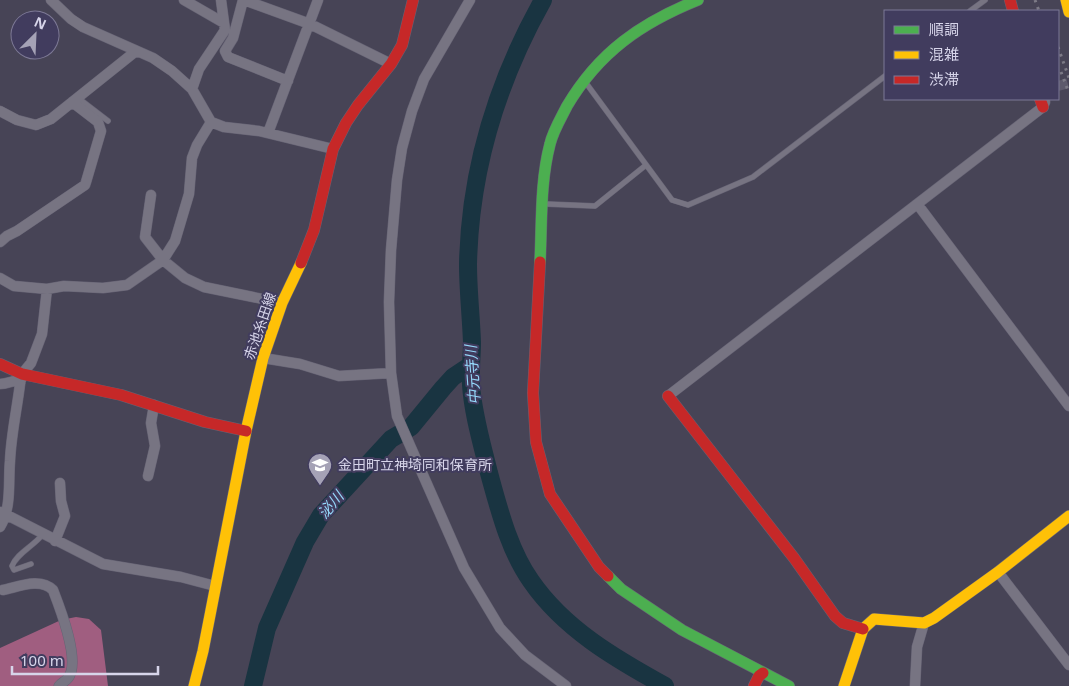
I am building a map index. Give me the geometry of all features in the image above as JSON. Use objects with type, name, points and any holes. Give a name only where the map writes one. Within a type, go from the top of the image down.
[{"type":"street","points":[[51,0],[77,23],[153,58],[172,71],[192,90],[211,122],[224,127],[268,133],[333,149]]},
{"type":"street","points":[[184,0],[224,23]]},
{"type":"street","points":[[192,90],[199,69],[225,30],[221,0]]},
{"type":"street","points":[[288,81],[228,57],[224,51],[233,38],[244,0],[310,24],[391,64]]},
{"type":"street","points":[[268,133],[318,0]]},
{"type":"street","name":"赤池糸田線","points":[[194,686],[203,651],[246,431],[263,358],[282,302],[312,236],[333,149],[346,123],[391,64],[402,45],[413,0]]},
{"type":"street","points":[[470,0],[424,79],[412,111],[402,148],[391,250],[389,302],[391,373],[397,416],[464,568],[500,628],[525,655],[566,686]]},
{"type":"street","points":[[698,0],[678,7],[646,23],[604,56],[575,91],[551,141],[545,170],[533,393],[536,442],[550,494],[599,567],[621,589],[759,678],[789,686]]},
{"type":"street","points":[[1066,0],[1069,12]]},
{"type":"street","points":[[0,111],[17,120],[36,124],[51,119],[136,50]]},
{"type":"street","points":[[0,242],[6,236],[85,185],[101,131],[98,122],[75,100]]},
{"type":"street","points":[[863,629],[844,623],[835,616],[794,558],[668,396],[789,301],[918,205],[1043,101]]},
{"type":"street","points":[[0,278],[14,286],[47,289],[64,286],[103,288],[127,285],[163,260],[175,241],[189,194],[192,158],[197,145],[211,122]]},
{"type":"street","points":[[151,195],[145,237],[163,260],[184,278],[204,287],[282,302]]},
{"type":"street","points":[[918,205],[1069,406]]},
{"type":"street","points":[[0,527],[2,513],[10,489],[9,463],[22,377],[31,363],[42,334],[47,289]]},
{"type":"street","points":[[263,358],[300,364],[339,376],[391,373]]},
{"type":"street","points":[[0,364],[22,377],[121,395],[205,422],[246,431]]},
{"type":"street","points":[[0,384],[5,384],[22,377]]},
{"type":"street","points":[[148,476],[155,446],[150,423],[154,405]]},
{"type":"street","points":[[55,541],[65,516],[60,483]]},
{"type":"street","points":[[2,513],[103,564],[181,577],[215,586]]},
{"type":"street","points":[[844,686],[863,629],[868,623],[874,619],[924,623],[934,618],[998,572],[1069,516]]},
{"type":"street","points":[[998,572],[1069,665]]},
{"type":"street","points":[[2,590],[38,583],[48,585],[53,590],[72,650],[71,669],[68,678],[59,686]]},
{"type":"street","points":[[915,686],[917,647],[924,623]]},
{"type":"lane","points":[[971,10],[985,0]]},
{"type":"lane","points":[[584,81],[672,200],[688,205],[753,177],[884,77]]},
{"type":"lane","points":[[75,100],[108,121]]},
{"type":"lane","points":[[543,204],[595,206],[646,165]]},
{"type":"lane","points":[[31,564],[14,570],[12,566],[14,559],[36,543],[43,534]]},
{"type":"shaded area","points":[[76,617],[89,619],[101,630],[108,686],[0,686],[0,648],[61,620]]},
{"type":"waterway","name":"中元寺川","points":[[543,0],[512,63],[489,128],[480,161],[470,229],[468,264],[472,342],[472,396],[478,429],[497,501],[511,543],[523,569],[544,598],[575,628],[610,654],[665,686]]},
{"type":"waterway","name":"泌川","points":[[253,686],[267,628],[305,542],[321,515],[391,439],[411,427],[453,377],[471,365]]},
{"type":"tunnel","points":[[1059,86],[1069,83]]},
{"type":"railway","points":[[1035,0],[1039,10]]},
{"type":"railway","points":[[1059,50],[1069,78]]},
{"type":"railway","points":[[1061,72],[1069,93]]},
{"type":"traffic: fast","points":[[540,262],[544,173],[553,134],[567,106],[593,70],[623,41],[658,19],[698,0]]},
{"type":"traffic: fast","points":[[608,576],[621,589],[682,630],[789,686]]},
{"type":"traffic: slow","points":[[1066,0],[1069,12]]},
{"type":"traffic: slow","points":[[194,686],[203,651],[246,431],[263,358],[282,303],[301,263]]},
{"type":"traffic: slow","points":[[844,686],[863,629],[874,619],[924,623],[934,618],[998,572],[1069,516]]},
{"type":"traffic: jam","points":[[301,263],[314,230],[333,149],[346,123],[391,64],[402,45],[413,0]]},
{"type":"traffic: jam","points":[[1010,0],[1013,10]]},
{"type":"traffic: jam","points":[[1040,100],[1043,107]]},
{"type":"traffic: jam","points":[[540,262],[533,393],[536,442],[550,494],[599,567],[608,576]]},
{"type":"traffic: jam","points":[[0,364],[22,374],[121,395],[205,422],[246,431]]},
{"type":"traffic: jam","points":[[668,396],[794,558],[835,616],[843,623],[863,629]]},
{"type":"traffic: jam","points":[[754,686],[759,676],[763,673]]},
{"type":"place","name":"金田町立神埼同和保育所","points":[[320,486]]}]
